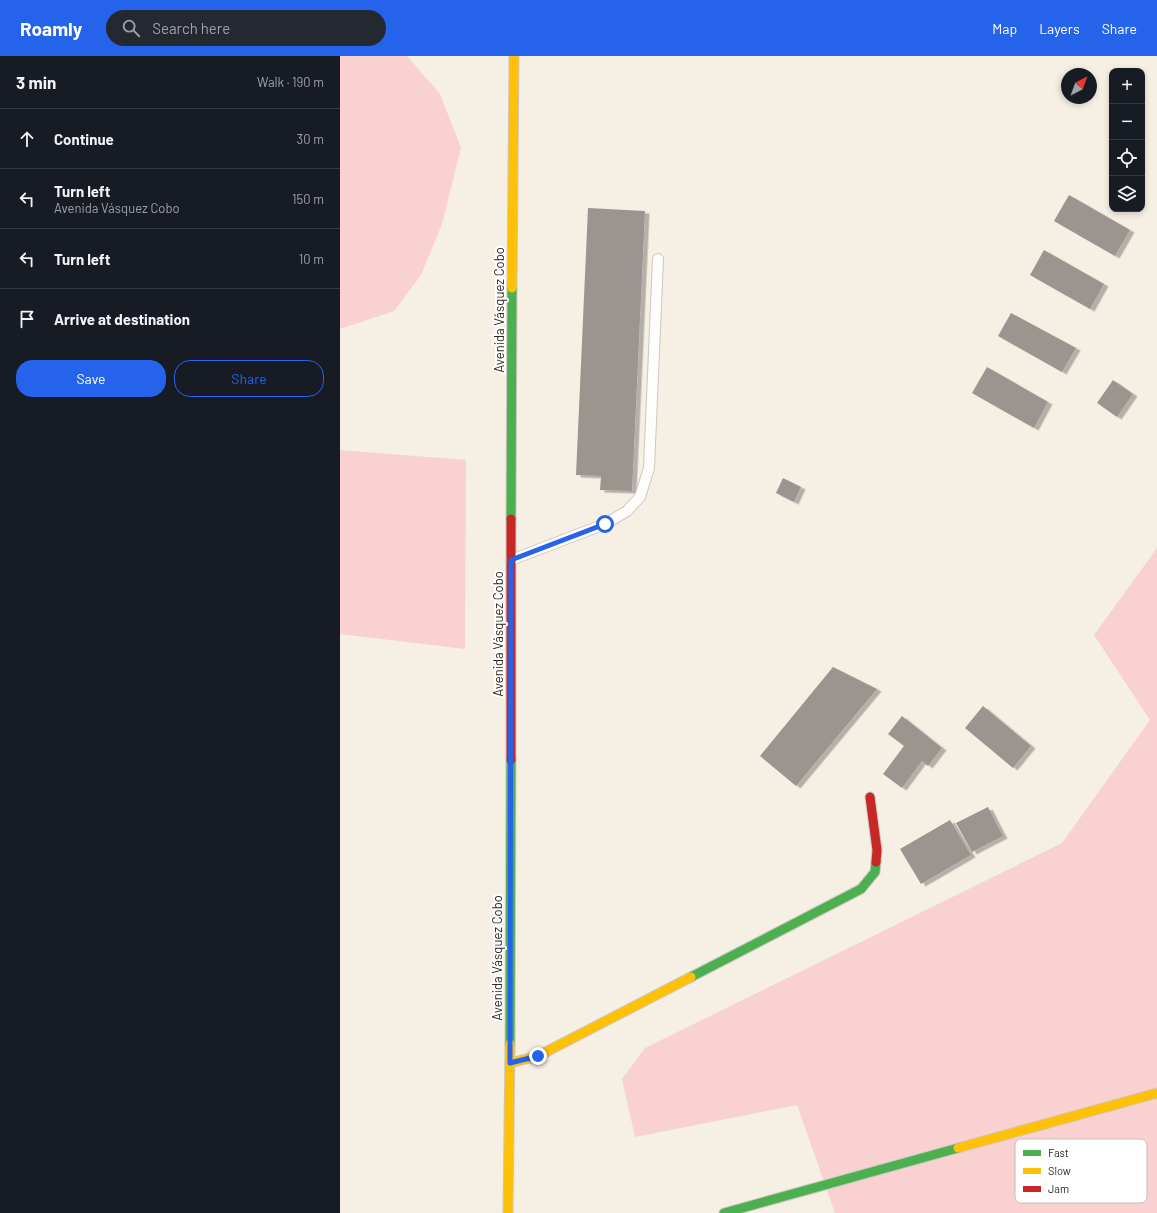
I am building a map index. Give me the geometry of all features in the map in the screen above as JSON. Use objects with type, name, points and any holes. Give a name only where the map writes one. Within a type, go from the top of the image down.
[{"type":"street","name":"Avenida Vásquez Cobo","points":[[508,1213],[510,1063],[514,56]]},
{"type":"street","points":[[510,1063],[538,1056],[861,889],[875,872],[877,850],[870,797]]},
{"type":"street","points":[[724,1213],[1157,1093]]},
{"type":"lane","points":[[511,560],[605,524],[627,511],[640,497],[649,468],[658,259]]},
{"type":"shaded area","points":[[340,56],[407,56],[440,94],[461,148],[442,224],[421,275],[394,311],[340,329]]},
{"type":"shaded area","points":[[340,450],[466,460],[465,649],[340,634]]},
{"type":"shaded area","points":[[1157,548],[1157,1213],[835,1213],[797,1105],[635,1137],[622,1079],[645,1048],[1062,843],[1150,720],[1094,635]]},
{"type":"building","points":[[1069,195],[1130,230],[1115,256],[1054,221]]},
{"type":"building","points":[[588,208],[645,211],[632,491],[600,490],[601,476],[576,475]]},
{"type":"building","points":[[1044,250],[1104,284],[1090,309],[1030,275]]},
{"type":"building","points":[[1011,313],[1076,348],[1062,372],[998,336]]},
{"type":"building","points":[[987,367],[1048,402],[1034,428],[972,393]]},
{"type":"building","points":[[1113,380],[1133,394],[1117,417],[1097,403]]},
{"type":"building","points":[[783,478],[801,487],[794,502],[776,493]]},
{"type":"building","points":[[833,667],[877,689],[796,786],[760,756]]},
{"type":"building","points":[[983,706],[1031,746],[1013,768],[965,728]]},
{"type":"building","points":[[902,716],[942,748],[928,766],[922,761],[902,788],[883,774],[904,746],[888,734]]},
{"type":"building","points":[[988,807],[1003,836],[972,852],[956,823]]},
{"type":"building","points":[[950,820],[971,855],[921,884],[900,849]]},
{"type":"traffic: fast","points":[[511,519],[512,288]]},
{"type":"traffic: fast","points":[[510,1044],[511,760]]},
{"type":"traffic: fast","points":[[691,977],[861,889],[875,872],[876,862]]},
{"type":"traffic: fast","points":[[724,1213],[958,1148]]},
{"type":"traffic: slow","points":[[512,288],[514,56]]},
{"type":"traffic: slow","points":[[510,1063],[538,1056],[691,977]]},
{"type":"traffic: slow","points":[[508,1213],[510,1044]]},
{"type":"traffic: slow","points":[[958,1148],[1157,1093]]},
{"type":"traffic: jam","points":[[511,519],[511,760]]},
{"type":"traffic: jam","points":[[870,797],[877,850],[876,862]]},
{"type":"route","points":[[538,1056],[510,1063],[511,560],[605,524]]}]
